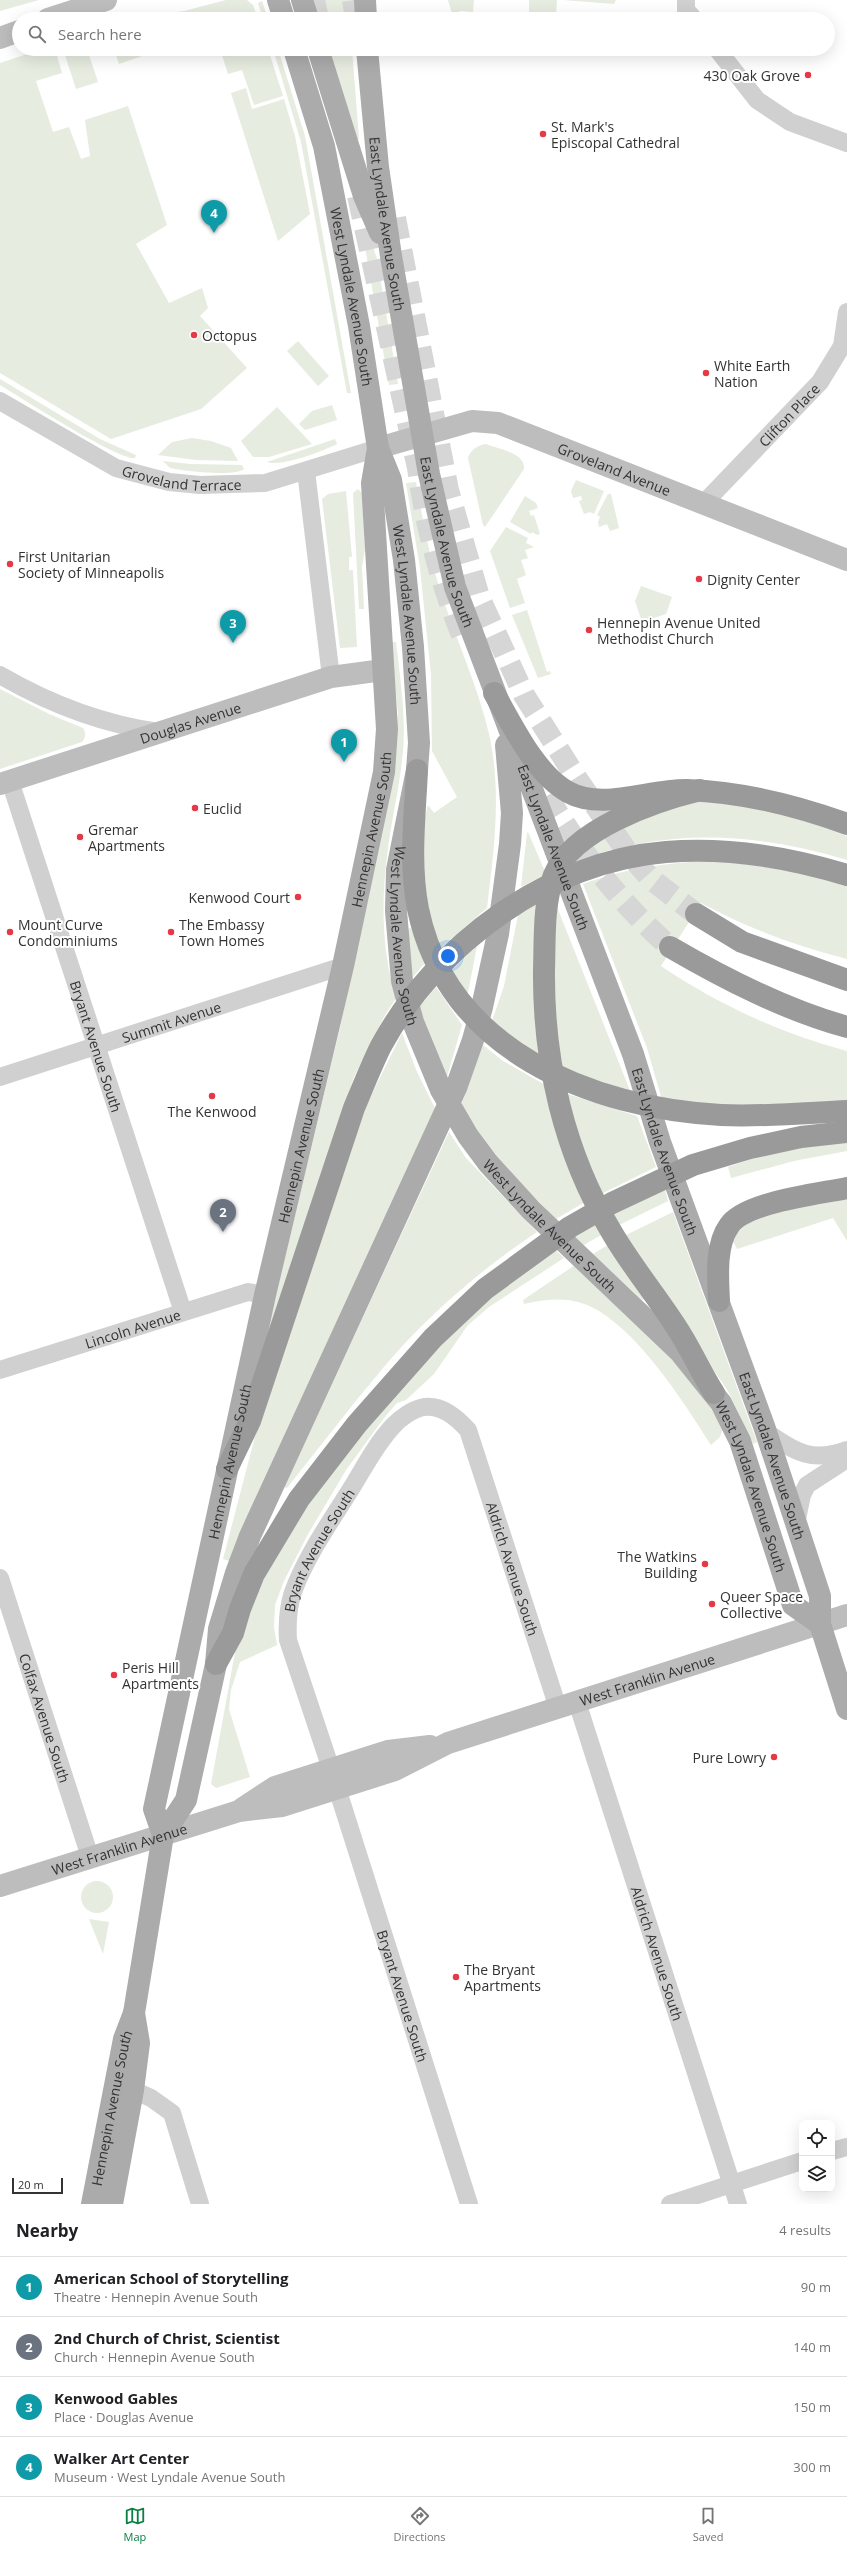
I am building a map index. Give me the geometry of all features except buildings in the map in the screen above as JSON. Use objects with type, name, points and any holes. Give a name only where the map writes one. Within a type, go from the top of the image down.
[{"type":"highway","points":[[494,693],[541,768],[557,785],[574,795],[601,799],[660,791],[700,790],[770,800],[847,824]]},
{"type":"highway","points":[[416,770],[413,872],[418,907],[436,959],[448,983],[465,1007],[507,1048],[534,1065],[560,1077],[628,1100],[669,1109],[713,1114],[773,1115],[847,1111]]},
{"type":"highway","points":[[700,790],[652,804],[612,822],[578,844],[560,865],[553,878],[548,904],[544,995],[550,1064],[565,1126],[576,1158],[607,1224],[676,1327],[714,1393]]},
{"type":"highway","points":[[227,1470],[250,1420],[354,1108],[381,1046],[413,998],[433,975],[475,933],[503,912],[532,895],[582,872],[630,858],[666,852],[724,852],[774,856],[847,875]]},
{"type":"highway","points":[[696,914],[742,942],[847,980]]},
{"type":"highway","points":[[670,947],[701,965],[780,1003],[807,1014],[847,1027]]},
{"type":"highway","points":[[216,1664],[233,1633],[240,1609],[254,1574],[304,1493],[357,1424],[432,1338],[485,1288],[528,1257],[612,1202],[693,1165],[726,1154],[800,1138],[847,1132]]},
{"type":"highway","points":[[719,1301],[721,1246],[727,1229],[735,1219],[761,1207],[847,1188]]},
{"type":"main road","points":[[278,0],[282,12]]},
{"type":"main road","points":[[302,0],[306,12]]},
{"type":"main road","points":[[365,0],[366,12]]},
{"type":"main road","name":"West Lyndale Avenue South","points":[[296,56],[324,146],[342,230],[371,394],[378,448],[390,480],[404,560],[419,718],[416,770],[397,870],[396,915],[402,981],[413,1022],[425,1056],[446,1101],[472,1143],[515,1195],[665,1335],[714,1393],[728,1416],[740,1441],[793,1605],[820,1624]]},
{"type":"main road","points":[[320,56],[364,196],[391,256]]},
{"type":"main road","name":"East Lyndale Avenue South","points":[[368,56],[378,167],[391,256],[440,529],[455,587],[494,693],[633,1054],[660,1142],[766,1432],[820,1596],[820,1624],[847,1709]]},
{"type":"main road","name":"Hennepin Avenue South","points":[[163,1834],[154,1809],[265,1295],[343,966],[384,772],[387,729],[372,483],[378,448]]},
{"type":"main road","name":"Hennepin Avenue South","points":[[92,2204],[124,2039],[134,2013],[163,1834],[186,1800],[216,1664],[220,1629],[236,1573],[250,1536],[456,1088],[482,1008],[499,927],[512,813],[507,756],[494,693]]},
{"type":"main road","name":"Hennepin Avenue South","points":[[112,2204],[133,2090],[139,2043],[134,2013]]},
{"type":"street","points":[[69,12],[106,0]]},
{"type":"street","points":[[686,0],[686,10],[688,12]]},
{"type":"street","points":[[0,27],[12,25]]},
{"type":"street","points":[[0,38],[12,34]]},
{"type":"street","points":[[722,56],[757,100],[790,122],[847,143]]},
{"type":"street","name":"Clifton Place","points":[[705,502],[820,382],[844,347],[847,312]]},
{"type":"street","name":"Groveland Terrace","points":[[0,401],[116,468],[157,480],[200,485],[265,483],[378,448]]},
{"type":"street","name":"Groveland Avenue","points":[[378,448],[472,421],[498,423],[705,502],[847,560]]},
{"type":"street","points":[[306,471],[331,677]]},
{"type":"street","name":"Douglas Avenue","points":[[5,782],[331,677],[383,670]]},
{"type":"street","points":[[0,675],[63,707],[135,728],[160,732]]},
{"type":"street","name":"Bryant Avenue South","points":[[5,782],[96,1046],[183,1312]]},
{"type":"street","name":"Summit Avenue","points":[[0,1077],[343,966]]},
{"type":"street","name":"Lincoln Avenue","points":[[0,1370],[248,1292],[265,1295]]},
{"type":"street","name":"Bryant Avenue South","points":[[468,1430],[455,1416],[439,1409],[424,1407],[408,1414],[394,1424],[382,1438],[339,1508],[293,1592],[287,1618],[288,1640],[334,1779],[469,2204]]},
{"type":"street","name":"Aldrich Avenue South","points":[[468,1430],[568,1705],[738,2204]]},
{"type":"street","points":[[766,1432],[795,1450],[813,1457],[847,1450]]},
{"type":"street","points":[[796,1524],[802,1496],[807,1485],[847,1460]]},
{"type":"street","name":"Colfax Avenue South","points":[[0,1578],[90,1857]]},
{"type":"street","name":"West Franklin Avenue","points":[[0,1886],[239,1811],[282,1806],[334,1779],[395,1770],[448,1743],[847,1615]]},
{"type":"street","points":[[133,2090],[151,2098],[172,2113],[200,2204]]},
{"type":"street","points":[[835,2151],[847,2147]]},
{"type":"street","points":[[670,2204],[799,2162]]},
{"type":"shaded area","points":[[0,0],[39,0],[0,11]]},
{"type":"shaded area","points":[[226,0],[247,0],[253,5],[256,12],[177,12]]},
{"type":"shaded area","points":[[309,0],[350,0],[351,12],[313,12]]},
{"type":"shaded area","points":[[448,0],[474,0],[473,12],[452,12]]},
{"type":"shaded area","points":[[529,0],[557,0],[556,12],[529,12]]},
{"type":"shaded area","points":[[563,0],[616,0],[614,4]]},
{"type":"shaded area","points":[[262,1],[266,12],[261,12],[258,3]]},
{"type":"shaded area","points":[[21,56],[57,56],[62,73],[36,81],[53,132],[69,127],[81,159],[90,156],[85,120],[128,106],[167,225],[136,244],[169,303],[202,288],[208,308],[200,316],[247,368],[201,409],[111,439],[0,373],[0,63]]},
{"type":"shaded area","points":[[65,56],[89,56],[98,82],[76,89]]},
{"type":"shaded area","points":[[116,56],[142,56],[119,64]]},
{"type":"shaded area","points":[[222,56],[270,56],[283,96],[254,105],[242,70],[228,74]]},
{"type":"shaded area","points":[[275,56],[280,56],[305,136],[351,393],[347,393],[301,142]]},
{"type":"shaded area","points":[[327,56],[353,56],[359,139],[354,141]]},
{"type":"shaded area","points":[[246,88],[252,109],[284,99],[295,136],[310,214],[278,241],[231,93]]},
{"type":"shaded area","points":[[367,229],[377,259],[398,384],[389,385],[362,230]]},
{"type":"shaded area","points":[[298,341],[329,376],[318,386],[287,351]]},
{"type":"shaded area","points":[[0,379],[100,439],[136,455],[135,458],[110,450],[69,427],[0,385]]},
{"type":"shaded area","points":[[332,405],[337,420],[305,430],[299,424],[312,411]]},
{"type":"shaded area","points":[[277,407],[312,444],[269,457],[253,457],[241,441]]},
{"type":"shaded area","points":[[192,438],[211,441],[231,448],[238,461],[196,460],[158,455],[172,442]]},
{"type":"shaded area","points":[[335,439],[337,444],[313,454],[282,462],[267,462]]},
{"type":"shaded area","points":[[486,444],[516,455],[521,459],[524,469],[485,527],[483,525],[468,458],[475,448]]},
{"type":"shaded area","points":[[163,461],[190,464],[242,465],[244,469],[231,473],[186,471],[170,468]]},
{"type":"shaded area","points":[[576,480],[604,491],[594,514],[590,512],[584,514],[579,501],[582,500],[581,496],[573,498],[571,491]]},
{"type":"shaded area","points":[[416,482],[427,541],[438,585],[474,682],[489,734],[493,756],[496,799],[496,821],[487,908],[438,950],[425,916],[423,825],[428,805],[434,813],[457,797],[432,751],[431,675],[420,568],[406,483]]},
{"type":"shaded area","points":[[358,489],[362,493],[365,549],[362,567],[364,609],[359,609],[353,493]]},
{"type":"shaded area","points":[[346,491],[352,557],[349,557],[349,570],[353,570],[357,647],[340,648],[322,499],[328,494]]},
{"type":"shaded area","points":[[608,494],[611,494],[619,528],[610,531],[607,524],[599,527],[598,522],[600,517],[597,515]]},
{"type":"shaded area","points":[[525,496],[536,503],[538,508],[529,511],[531,516],[534,515],[540,534],[537,535],[532,532],[531,534],[510,522]]},
{"type":"shaded area","points":[[506,527],[528,538],[526,543],[534,547],[525,550],[528,558],[521,560],[526,575],[517,579],[525,603],[510,608],[490,551]]},
{"type":"shaded area","points":[[641,586],[672,597],[666,614],[642,622],[635,601]]},
{"type":"shaded area","points":[[527,610],[547,672],[550,671],[551,674],[538,678],[512,615]]},
{"type":"shaded area","points":[[391,642],[396,642],[404,724],[402,764],[389,843],[384,891],[385,946],[391,981],[396,998],[385,1015],[354,1077],[264,1345],[340,1028],[393,777],[398,714]]},
{"type":"shaded area","points":[[0,689],[49,714],[83,728],[85,735],[82,742],[0,769]]},
{"type":"shaded area","points":[[695,800],[758,808],[803,820],[847,836],[847,860],[779,844],[745,839],[711,838],[677,839],[643,843],[610,850],[576,861],[600,836]]},
{"type":"shaded area","points":[[528,832],[546,874],[521,887],[527,833]]},
{"type":"shaded area","points":[[723,860],[847,881],[847,959],[772,936],[701,903],[661,966],[705,993],[751,1016],[798,1036],[847,1051],[847,1101],[745,1108],[662,1100],[647,1048],[583,884],[618,873],[652,866]]},
{"type":"shaded area","points":[[537,904],[540,1059],[491,1024],[504,986],[518,915]]},
{"type":"shaded area","points":[[557,907],[631,1093],[558,1068],[551,1005]]},
{"type":"shaded area","points":[[412,928],[424,964],[413,977],[405,929]]},
{"type":"shaded area","points":[[477,946],[467,998],[449,973]]},
{"type":"shaded area","points":[[436,987],[462,1025],[447,1077],[418,1008]]},
{"type":"shaded area","points":[[402,1033],[417,1072],[435,1108],[230,1561],[223,1559],[262,1410],[306,1278],[367,1104]]},
{"type":"shaded area","points":[[483,1045],[503,1061],[545,1085],[585,1202],[556,1219],[498,1161],[461,1105]]},
{"type":"shaded area","points":[[561,1092],[637,1116],[656,1167],[599,1195]]},
{"type":"shaded area","points":[[449,1132],[466,1158],[537,1232],[516,1246],[475,1278],[418,1330],[371,1383],[287,1488],[284,1487]]},
{"type":"shaded area","points":[[847,1138],[847,1151],[794,1161],[731,1178],[728,1167],[757,1157]]},
{"type":"shaded area","points":[[665,1190],[668,1201],[615,1227],[609,1216]]},
{"type":"shaded area","points":[[847,1195],[847,1241],[833,1218],[737,1249],[731,1238],[752,1219]]},
{"type":"shaded area","points":[[673,1212],[757,1442],[753,1444],[728,1391],[622,1237]]},
{"type":"shaded area","points":[[595,1224],[601,1235],[584,1245],[574,1236]]},
{"type":"shaded area","points":[[608,1245],[646,1298],[642,1300],[593,1254]]},
{"type":"shaded area","points":[[554,1249],[564,1258],[489,1307],[468,1325],[434,1374],[406,1400],[397,1403],[384,1418],[346,1470],[307,1536],[284,1581],[275,1605],[274,1627],[277,1645],[240,1662],[231,1690],[229,1709],[250,1777],[216,1788],[211,1784],[236,1647],[250,1608],[286,1531],[361,1430],[479,1305]]},
{"type":"shaded area","points":[[575,1265],[674,1359],[699,1390],[723,1428],[720,1437],[711,1445],[686,1406],[654,1362],[616,1324],[597,1310],[571,1300],[537,1301],[524,1304],[523,1300]]},
{"type":"shaded area","points":[[97,1881],[108,1886],[113,1897],[108,1908],[97,1913],[86,1908],[81,1897],[86,1886]]},
{"type":"shaded area","points":[[89,1919],[109,1922],[103,1954]]},
{"type":"tunnel","points":[[314,0],[317,12]]},
{"type":"tunnel","points":[[353,0],[355,12]]},
{"type":"tunnel","points":[[358,196],[418,468],[425,511],[441,574],[462,635]]},
{"type":"tunnel","points":[[395,218],[448,490],[479,597],[524,695],[577,779],[628,853],[651,879],[696,914]]},
{"type":"tunnel","points":[[531,767],[560,816],[592,863],[629,907],[670,947]]},
{"type":"place","name":"430 Oak Grove","points":[[808,75]]},
{"type":"place","name":"St. Mark's Episcopal Cathedral","points":[[543,134]]},
{"type":"place","name":"Walker Art Center","points":[[214,233]]},
{"type":"place","name":"Octopus","points":[[194,335]]},
{"type":"place","name":"White Earth Nation","points":[[706,373]]},
{"type":"place","name":"First Unitarian Society of Minneapolis","points":[[10,564]]},
{"type":"place","name":"Dignity Center","points":[[699,579]]},
{"type":"place","name":"Hennepin Avenue United Methodist Church","points":[[589,630]]},
{"type":"place","name":"Kenwood Gables","points":[[233,643]]},
{"type":"place","name":"American School of Storytelling","points":[[344,762]]},
{"type":"place","name":"Euclid","points":[[195,808]]},
{"type":"place","name":"Gremar Apartments","points":[[80,837]]},
{"type":"place","name":"Kenwood Court","points":[[298,897]]},
{"type":"place","name":"Mount Curve Condominiums","points":[[10,932]]},
{"type":"place","name":"The Embassy Town Homes","points":[[171,932]]},
{"type":"place","name":"The Kenwood","points":[[212,1096]]},
{"type":"place","name":"2nd Church of Christ, Scientist","points":[[223,1232]]},
{"type":"place","name":"The Watkins Building","points":[[705,1564]]},
{"type":"place","name":"Queer Space Collective","points":[[712,1604]]},
{"type":"place","name":"Peris Hill Apartments","points":[[114,1675]]},
{"type":"place","name":"Pure Lowry","points":[[774,1757]]},
{"type":"place","name":"The Bryant Apartments","points":[[456,1977]]}]
